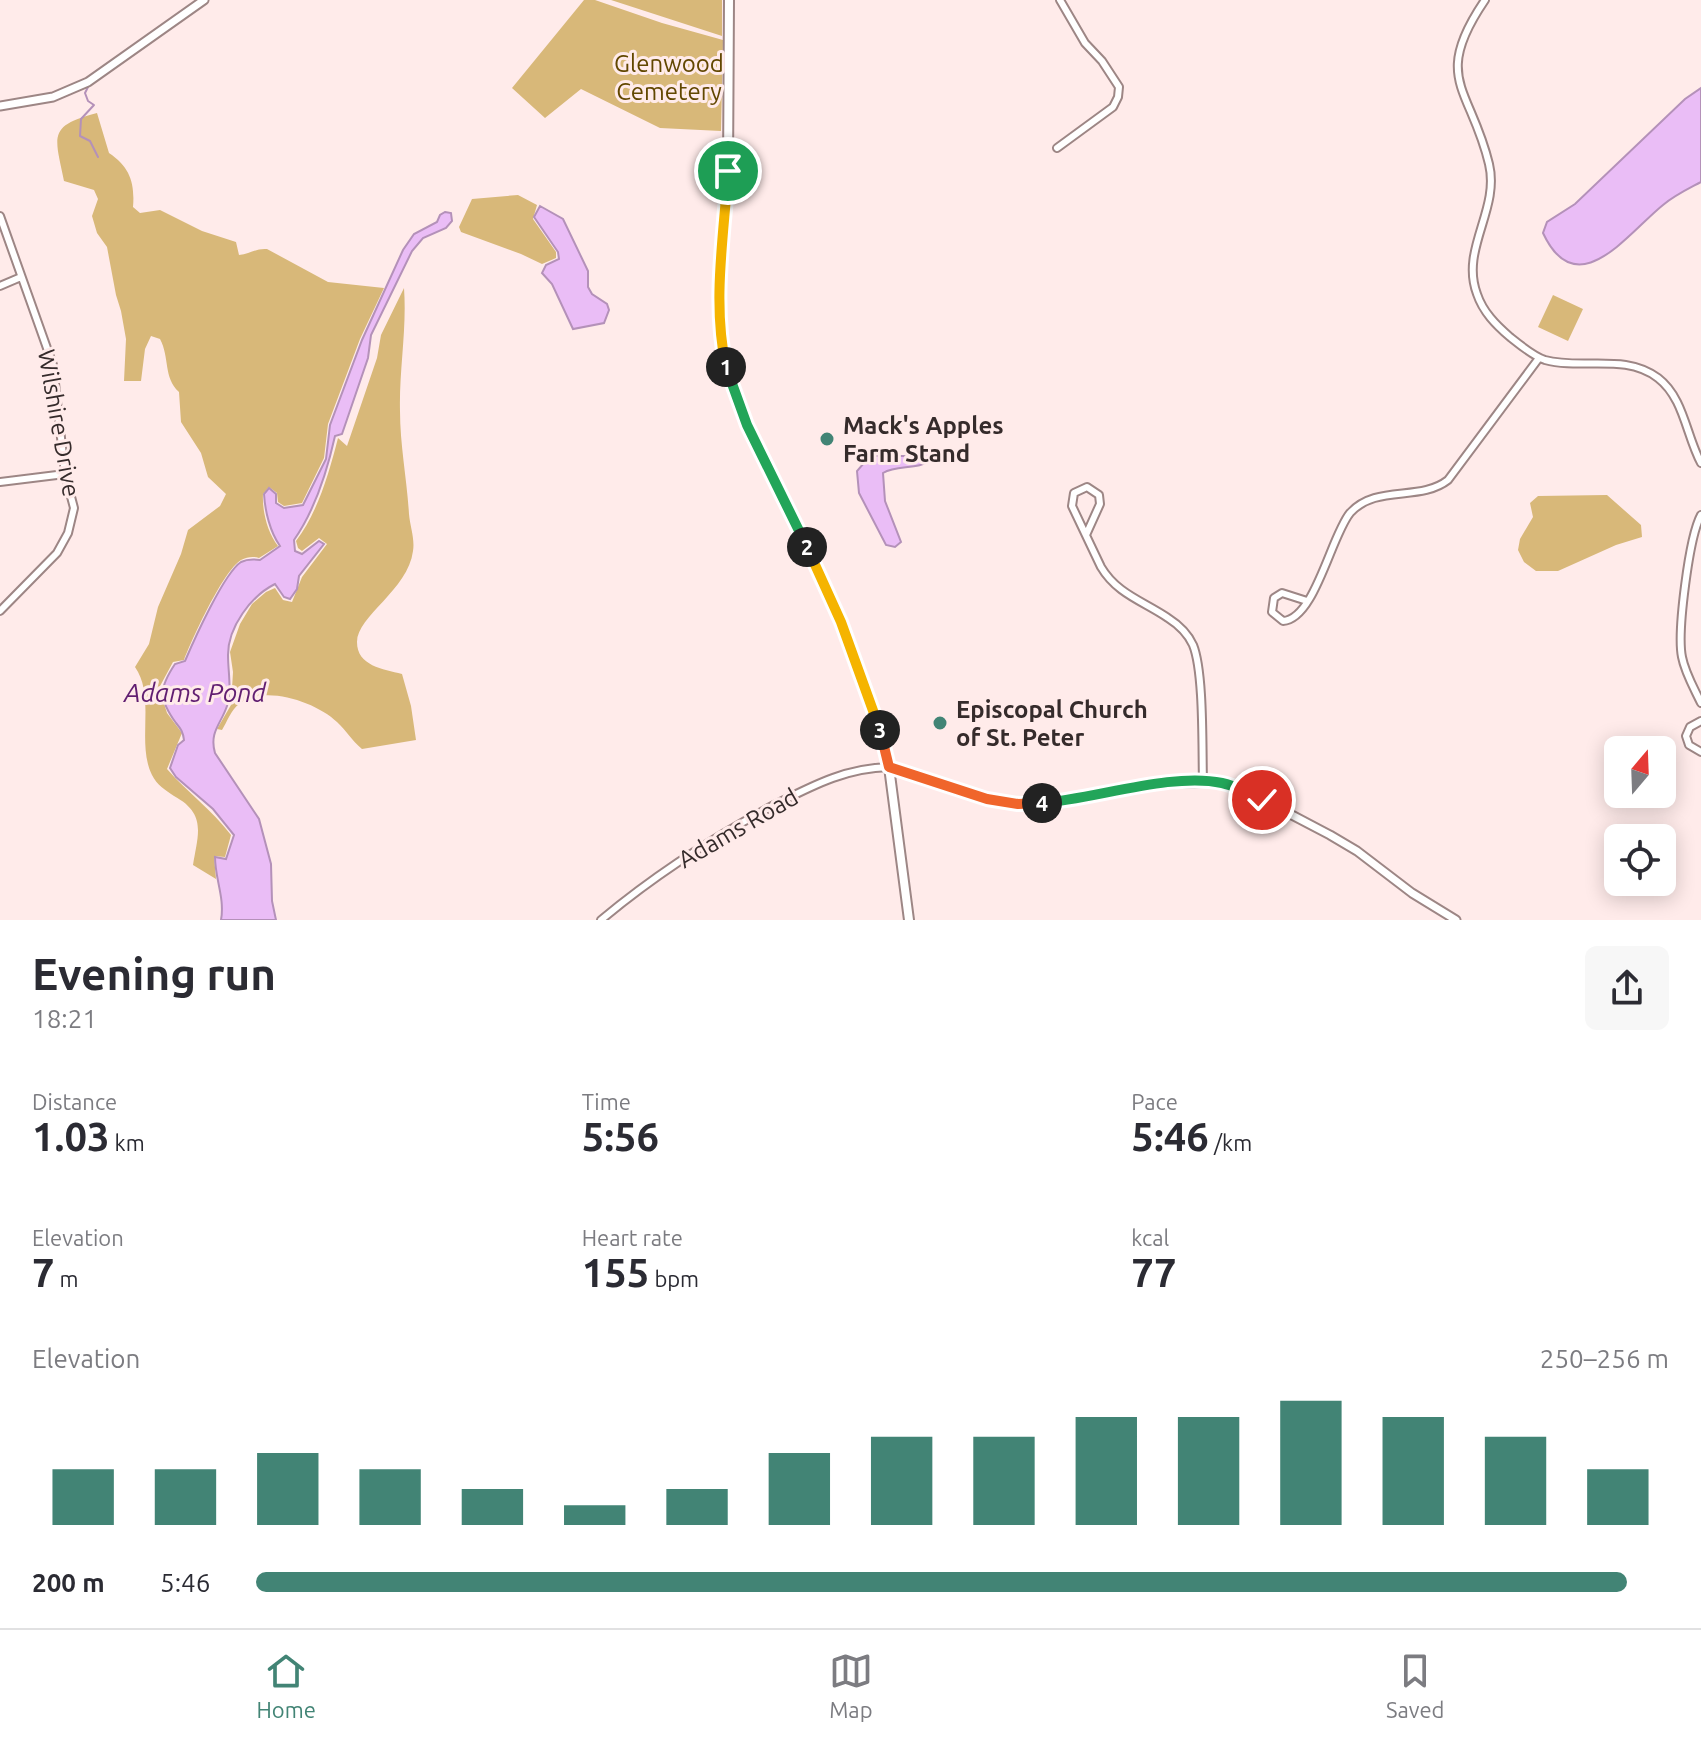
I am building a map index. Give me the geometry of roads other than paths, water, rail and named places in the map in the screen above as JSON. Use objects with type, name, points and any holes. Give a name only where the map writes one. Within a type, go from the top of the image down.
[{"type":"main road","points":[[729,0],[729,149],[718,293],[722,351],[747,425],[841,622],[882,738],[889,767],[909,920]]},
{"type":"street","points":[[0,106],[53,97],[88,82],[204,0]]},
{"type":"street","points":[[1057,148],[1113,107],[1119,87],[1102,61],[1085,43],[1060,0]]},
{"type":"street","points":[[1485,0],[1465,33],[1457,65],[1462,92],[1487,156],[1491,176],[1491,196],[1475,245],[1472,277],[1480,304],[1493,322],[1539,358],[1631,365],[1651,373],[1675,396],[1701,463]]},
{"type":"street","name":"Wilshire Drive","points":[[0,216],[53,365],[65,474],[74,508],[65,540],[57,553],[0,611]]},
{"type":"street","points":[[0,286],[21,277]]},
{"type":"street","points":[[1307,601],[1282,593],[1272,602],[1272,612],[1278,619],[1288,621],[1295,617],[1307,601],[1351,513],[1363,502],[1377,496],[1444,483],[1539,358]]},
{"type":"street","points":[[0,482],[65,474]]},
{"type":"street","points":[[1086,535],[1100,499],[1096,491],[1087,487],[1078,490],[1072,501],[1086,535],[1110,581],[1123,593],[1175,623],[1186,633],[1193,646],[1198,669],[1203,781]]},
{"type":"street","points":[[1701,515],[1690,543],[1681,650],[1686,671],[1701,703]]},
{"type":"street","points":[[1701,721],[1690,727],[1686,736],[1689,745],[1701,752]]},
{"type":"street","points":[[889,767],[965,793],[1018,804],[1162,784],[1220,782],[1248,792],[1330,835],[1456,920]]},
{"type":"street","name":"Adams Road","points":[[601,920],[680,860],[746,820],[832,776],[889,767]]},
{"type":"water","points":[[1701,88],[1701,182],[1668,201],[1603,257],[1587,264],[1571,263],[1556,254],[1543,233],[1547,222],[1575,204],[1685,99]]},
{"type":"water","points":[[540,206],[563,219],[588,271],[588,287],[592,294],[607,304],[609,310],[604,323],[573,329],[552,284],[542,273],[546,265],[559,259],[558,252],[534,217]]},
{"type":"water","name":"Adams Pond","points":[[445,212],[451,213],[452,221],[446,228],[423,238],[412,251],[371,335],[368,358],[342,434],[335,436],[319,490],[294,540],[295,551],[302,554],[319,541],[324,544],[299,576],[297,589],[290,599],[284,597],[275,584],[266,589],[242,614],[232,634],[228,655],[230,687],[225,712],[215,734],[215,753],[259,819],[271,864],[276,920],[221,920],[222,904],[215,857],[226,859],[234,835],[213,809],[170,768],[178,745],[184,740],[182,731],[166,707],[163,693],[166,680],[175,664],[185,661],[210,608],[234,569],[243,561],[260,560],[280,546],[269,521],[264,494],[269,488],[276,494],[276,503],[284,508],[303,505],[326,459],[330,425],[362,340],[403,250],[414,234],[437,222]]},
{"type":"water","points":[[927,452],[932,459],[926,463],[883,473],[885,501],[901,542],[895,547],[886,545],[859,493],[857,471],[870,456],[907,456]]},
{"type":"waterway","points":[[88,87],[85,93],[94,105],[81,119],[80,136],[90,141],[98,157]]},
{"type":"place","name":"Mack's Apples Farm Stand","points":[[827,439]]},
{"type":"place","name":"Episcopal Church of St. Peter","points":[[940,723]]},
{"type":"park label","name":"Glenwood Cemetery","points":[[669,77]]}]
